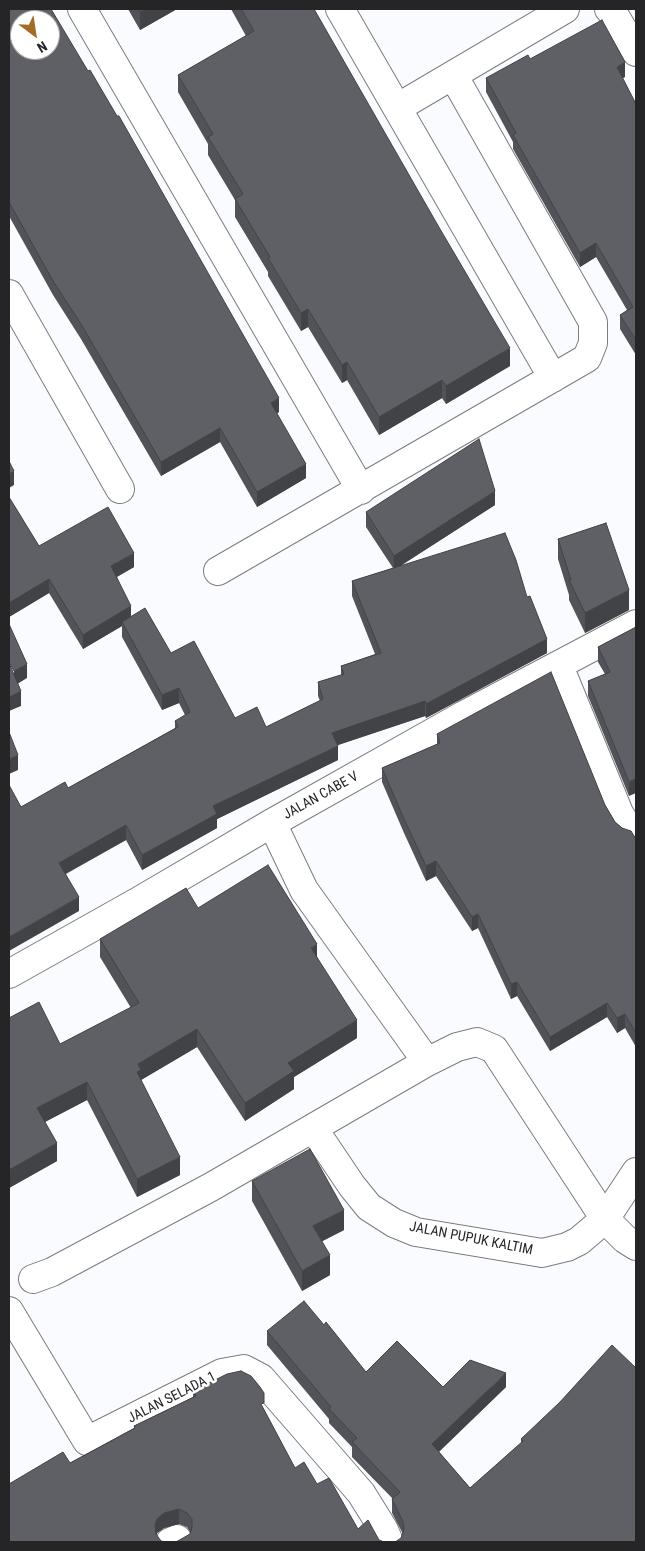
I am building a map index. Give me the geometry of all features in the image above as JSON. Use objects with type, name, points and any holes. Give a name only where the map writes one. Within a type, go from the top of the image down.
[{"type":"street","points":[[82,9],[361,490]]},
{"type":"street","points":[[340,9],[553,378]]},
{"type":"street","points":[[397,108],[565,9]]},
{"type":"street","points":[[609,9],[616,16],[636,52]]},
{"type":"street","points":[[218,571],[588,358],[593,343],[593,322],[453,75]]},
{"type":"street","points":[[9,294],[120,489]]},
{"type":"street","name":"JALAN CABE V","points":[[9,974],[464,715],[636,624]]},
{"type":"street","points":[[558,666],[619,813],[628,828],[636,831]]},
{"type":"street","points":[[272,823],[304,890],[427,1062]]},
{"type":"street","points":[[33,1279],[52,1272],[124,1234],[427,1062],[457,1047],[477,1042],[494,1049],[605,1218],[626,1239],[636,1246]]},
{"type":"street","name":"JALAN PUPUK KALTIM","points":[[313,1128],[352,1186],[369,1207],[394,1223],[416,1232],[542,1253],[567,1247],[580,1241],[605,1218],[636,1172]]},
{"type":"street","name":"JALAN SELADA 1","points":[[9,1311],[87,1442],[222,1373],[244,1369],[261,1378],[361,1493],[384,1530],[389,1542]]},
{"type":"building","points":[[9,9],[51,9],[10,10],[10,60],[60,60],[60,24],[88,71],[90,70],[117,116],[119,116],[279,398],[271,403],[306,464],[257,492],[220,428],[161,462],[81,324],[53,281],[9,202]]},
{"type":"building","points":[[241,9],[314,9],[510,348],[446,386],[442,380],[379,417],[347,362],[342,365],[308,309],[301,313],[268,258],[270,257],[235,199],[243,194],[208,137],[213,134],[178,75],[254,31]]},
{"type":"building","points":[[602,20],[625,62],[617,67],[636,104],[636,340],[620,315],[633,307],[596,243],[580,253],[513,135],[516,133],[486,78],[528,55],[530,59]]},
{"type":"building","points":[[479,439],[495,491],[394,556],[366,512]]},
{"type":"building","points":[[9,461],[14,471],[9,474]]},
{"type":"building","points":[[9,497],[39,546],[108,507],[134,553],[111,566],[131,606],[83,635],[49,579],[9,603]]},
{"type":"building","points":[[606,523],[629,590],[585,613],[569,580],[571,580],[558,539]]},
{"type":"building","points":[[505,533],[516,560],[527,597],[530,596],[547,639],[426,704],[425,701],[332,733],[338,746],[213,806],[217,814],[142,855],[126,825],[59,863],[79,897],[9,937],[9,785],[21,807],[65,782],[68,788],[178,727],[175,721],[190,712],[179,688],[162,695],[122,622],[145,608],[171,653],[194,641],[235,718],[257,707],[266,727],[323,699],[318,682],[344,674],[341,666],[381,653],[352,581]]},
{"type":"building","points":[[9,624],[27,664],[14,671],[9,662]]},
{"type":"building","points":[[636,627],[636,778],[629,782],[588,681],[610,672],[598,647]]},
{"type":"building","points":[[9,663],[21,691],[9,697]]},
{"type":"building","points":[[551,672],[605,805],[615,822],[622,828],[631,831],[636,839],[636,1033],[625,1014],[617,1018],[607,1003],[550,1037],[517,982],[511,984],[478,914],[472,917],[436,861],[426,866],[382,768],[440,743],[437,734]]},
{"type":"building","points":[[9,732],[18,755],[9,759]]},
{"type":"building","points":[[268,865],[317,944],[311,948],[357,1020],[288,1063],[294,1071],[245,1103],[197,1029],[138,1064],[141,1070],[137,1072],[180,1157],[137,1179],[87,1082],[37,1108],[57,1143],[9,1170],[9,1018],[39,1002],[60,1044],[139,1003],[100,939],[186,888],[198,908]]},
{"type":"building","points":[[310,1149],[344,1210],[313,1226],[330,1255],[302,1271],[252,1181]]},
{"type":"building","points":[[304,1301],[324,1325],[326,1322],[366,1372],[397,1341],[443,1387],[470,1360],[506,1373],[432,1444],[470,1488],[523,1441],[521,1439],[560,1402],[612,1345],[636,1368],[636,1542],[395,1542],[401,1538],[404,1529],[403,1522],[392,1499],[400,1492],[352,1442],[357,1438],[329,1409],[331,1407],[267,1331]]},
{"type":"building","points":[[241,1371],[251,1376],[264,1393],[264,1403],[261,1404],[295,1468],[304,1462],[317,1484],[329,1478],[358,1529],[368,1520],[379,1540],[384,1542],[176,1542],[190,1534],[192,1527],[192,1519],[187,1513],[179,1509],[164,1513],[157,1519],[155,1526],[156,1534],[161,1541],[165,1542],[9,1542],[9,1484],[63,1452],[70,1463],[135,1428],[134,1426],[196,1396],[193,1391],[227,1374]]}]
